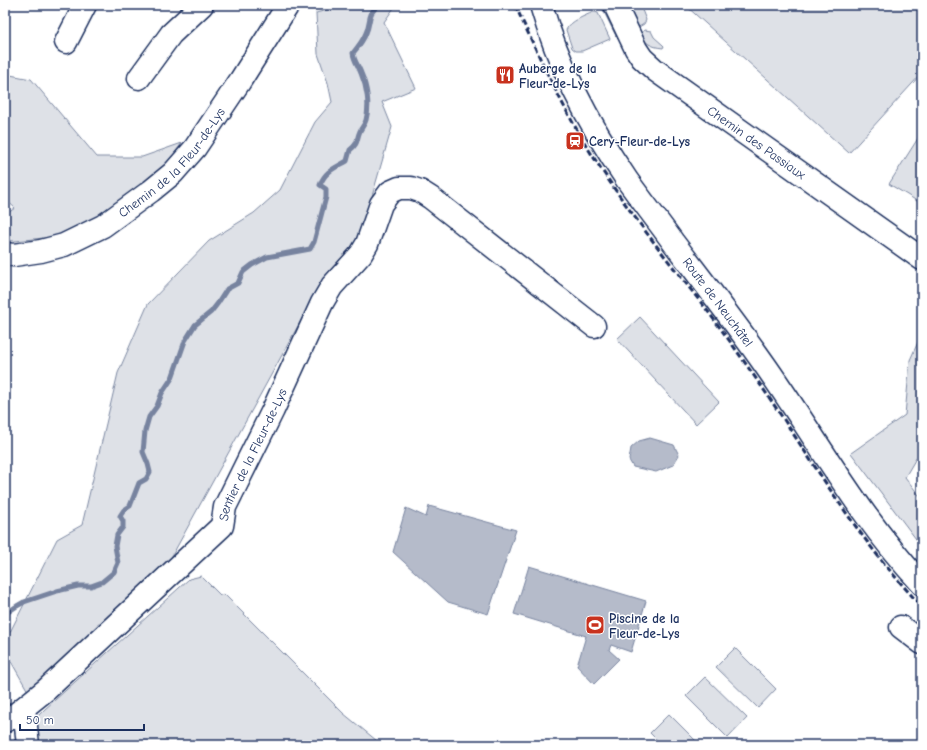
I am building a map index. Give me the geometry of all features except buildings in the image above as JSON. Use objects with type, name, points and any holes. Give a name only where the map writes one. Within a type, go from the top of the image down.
[{"type":"street","points":[[66,42],[85,5]]},
{"type":"street","points":[[139,78],[171,34],[202,5]]},
{"type":"street","name":"Chemin de la Fleur-de-Lys","points":[[5,254],[14,255],[42,251],[64,245],[103,226],[173,173],[195,148],[288,5]]},
{"type":"street","name":"Route de Neuchâtel","points":[[541,5],[562,65],[578,100],[628,181],[763,363],[861,509],[906,567],[922,584]]},
{"type":"street","name":"Chemin des Passiaux","points":[[615,5],[636,49],[642,58],[655,70],[922,259]]},
{"type":"street","name":"Sentier de la Fleur-de-Lys","points":[[5,721],[24,708],[47,688],[222,526],[225,507],[273,410],[322,303],[332,286],[361,254],[367,244],[381,204],[390,192],[399,188],[411,188],[420,191],[431,198],[594,326]]},
{"type":"street","points":[[900,627],[922,643]]},
{"type":"street","points":[[24,708],[28,745]]},
{"type":"shaded area","points":[[346,5],[396,5],[384,22],[416,88],[382,102],[392,127],[357,248],[322,282],[167,565],[29,693],[5,651],[5,642],[57,539],[82,525],[118,373],[148,304],[209,241],[254,213],[280,190],[315,122],[332,102],[328,83],[318,54],[316,13]]},
{"type":"shaded area","points":[[596,5],[608,5],[618,36],[616,36],[602,8]]},
{"type":"shaded area","points":[[626,5],[640,5],[646,20],[644,24],[637,28]]},
{"type":"shaded area","points":[[685,5],[922,5],[922,73],[849,153]]},
{"type":"shaded area","points":[[593,12],[598,13],[610,39],[582,51],[576,51],[572,48],[566,30],[574,21]]},
{"type":"shaded area","points":[[645,30],[651,31],[654,37],[664,46],[663,48],[652,46],[644,40],[640,34]]},
{"type":"shaded area","points":[[5,74],[31,79],[97,157],[142,157],[182,143],[152,184],[102,221],[63,236],[15,241],[5,240],[5,215],[15,208],[5,199]]},
{"type":"shaded area","points":[[922,132],[922,204],[889,184]]},
{"type":"shaded area","points":[[640,317],[719,402],[696,424],[617,339]]},
{"type":"shaded area","points":[[922,333],[922,448],[905,477],[922,499],[922,547],[851,453],[905,415],[910,360]]},
{"type":"shaded area","points":[[201,576],[220,595],[224,594],[343,713],[382,745],[9,745],[45,709],[189,579]]},
{"type":"shaded area","points":[[735,648],[776,689],[758,708],[716,667]]},
{"type":"shaded area","points":[[705,677],[747,718],[728,738],[686,696]]},
{"type":"shaded area","points":[[669,714],[700,745],[662,745],[650,733]]},
{"type":"water","points":[[650,438],[674,445],[679,455],[673,465],[656,472],[633,467],[629,460],[631,448],[639,441]]},
{"type":"water","points":[[429,506],[516,530],[488,614],[448,602],[393,552],[406,508],[426,517]]},
{"type":"water","name":"Piscine de la Fleur-de-Lys","points":[[529,566],[646,601],[631,652],[611,645],[609,650],[619,659],[594,684],[577,666],[586,636],[514,614]]},
{"type":"waterway","points":[[5,614],[24,602],[57,591],[78,586],[91,586],[102,582],[114,572],[118,563],[115,546],[117,535],[123,527],[123,521],[120,516],[124,510],[130,506],[139,483],[146,479],[150,472],[143,452],[145,431],[149,417],[157,406],[162,393],[172,378],[185,341],[195,325],[211,312],[227,289],[238,283],[243,272],[252,265],[267,257],[310,249],[314,242],[326,197],[326,189],[320,185],[322,180],[328,173],[347,161],[350,150],[356,143],[366,120],[368,108],[366,90],[353,53],[365,36],[371,14],[379,5]]},
{"type":"railway","points":[[515,5],[543,65],[573,123],[608,180],[733,345],[843,509],[888,569],[922,607]]},
{"type":"place","name":"Auberge de la Fleur-de-Lys","points":[[505,75]]},
{"type":"place","name":"Cery-Fleur-de-Lys","points":[[575,141]]},
{"type":"place","name":"Piscine de la Fleur-de-Lys","points":[[595,625]]}]
